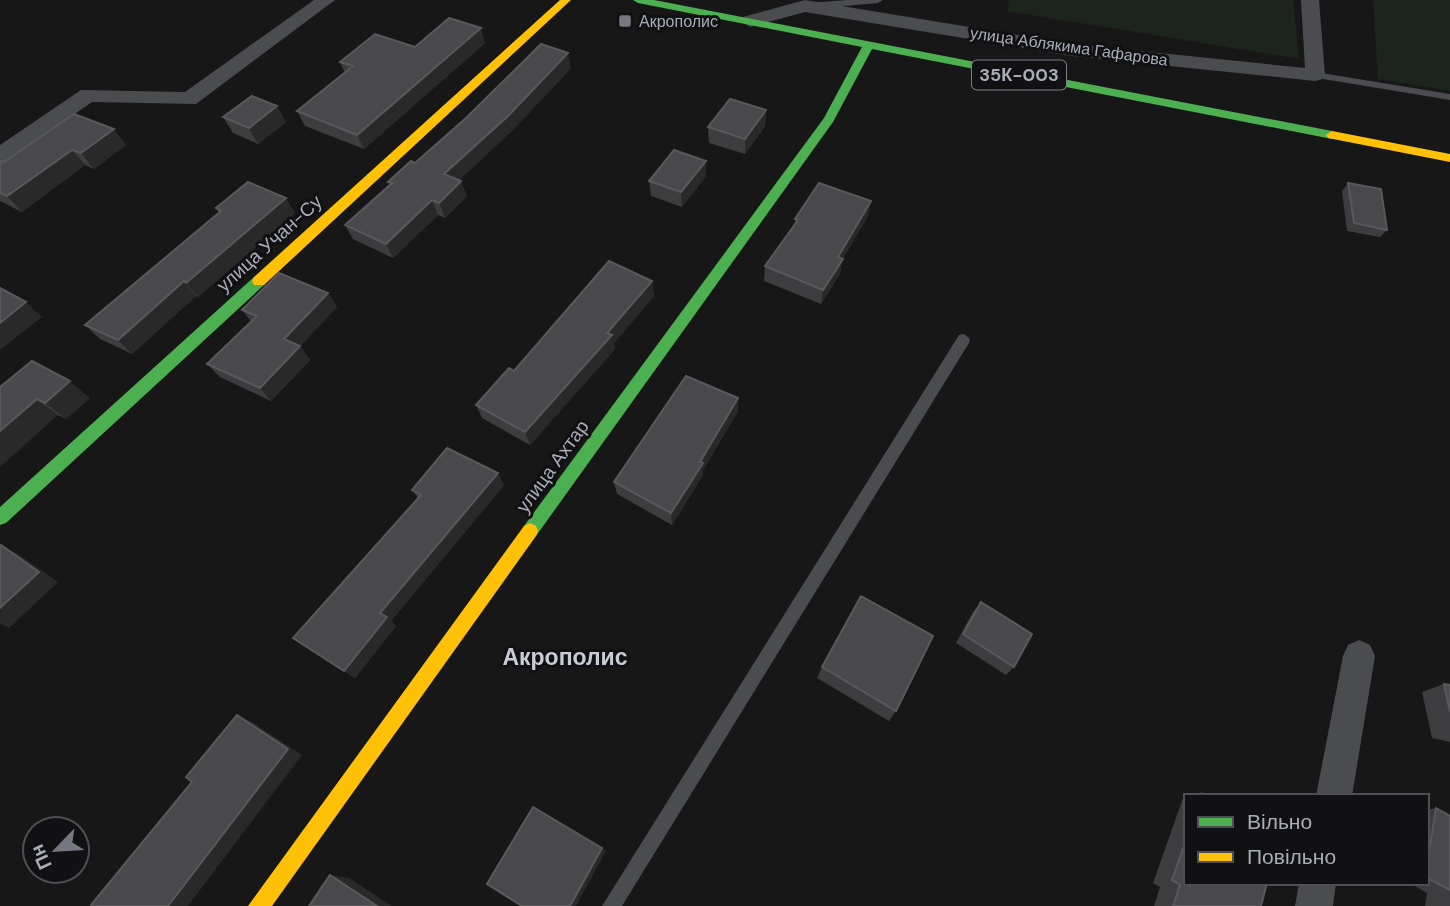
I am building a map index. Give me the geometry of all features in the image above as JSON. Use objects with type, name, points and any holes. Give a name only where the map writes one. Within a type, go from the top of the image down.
[{"type":"street","points":[[0,155],[88,95],[189,99],[326,0]]},
{"type":"street","name":"улица Учан-Су","points":[[0,518],[566,0]]},
{"type":"street","name":"35К-003","points":[[638,0],[1450,158]]},
{"type":"street","points":[[1310,0],[1315,75]]},
{"type":"street","name":"улица Аблякима Гафарова","points":[[750,21],[805,6],[1072,50],[1315,75]]},
{"type":"street","name":"улица Ахтар","points":[[259,906],[829,119],[869,45]]},
{"type":"street","points":[[1334,794],[1359,656]]},
{"type":"street","points":[[1314,906],[1318,885]]},
{"type":"lane","points":[[805,6],[878,0]]},
{"type":"lane","points":[[1315,75],[1450,97]]},
{"type":"lane","points":[[611,906],[964,339]]},
{"type":"shaded area","points":[[1009,0],[1293,0],[1299,59],[1007,11]]},
{"type":"shaded area","points":[[1373,0],[1450,0],[1450,91],[1378,79]]},
{"type":"building","points":[[449,18],[481,28],[357,135],[297,111],[353,66],[340,62],[375,34],[415,47]]},
{"type":"building","points":[[541,44],[568,53],[508,116],[444,174],[461,181],[439,203],[432,200],[386,244],[345,225],[392,183],[388,182],[411,161],[415,163],[466,118]]},
{"type":"building","points":[[252,96],[277,106],[249,128],[223,117]]},
{"type":"building","points":[[730,99],[766,110],[745,139],[708,127]]},
{"type":"building","points":[[74,114],[114,129],[81,153],[72,150],[7,196],[0,193],[0,162],[4,162]]},
{"type":"building","points":[[674,150],[706,161],[681,192],[649,181]]},
{"type":"building","points":[[248,182],[286,198],[186,283],[184,281],[118,340],[85,325],[221,211],[216,208]]},
{"type":"building","points":[[819,183],[871,201],[838,257],[843,259],[823,290],[765,266],[798,220],[795,219]]},
{"type":"building","points":[[1348,183],[1381,189],[1387,230],[1354,223]]},
{"type":"building","points":[[609,261],[652,281],[607,333],[612,335],[525,432],[476,405],[509,368],[514,371]]},
{"type":"building","points":[[279,273],[328,293],[284,339],[300,346],[260,388],[207,364],[257,316],[242,310]]},
{"type":"building","points":[[0,288],[26,302],[0,323]]},
{"type":"building","points":[[32,361],[70,381],[45,403],[37,399],[0,431],[0,387]]},
{"type":"building","points":[[686,376],[738,398],[700,462],[703,463],[671,513],[614,482]]},
{"type":"building","points":[[447,448],[498,473],[380,613],[387,617],[344,671],[293,638],[421,495],[412,490]]},
{"type":"building","points":[[0,546],[39,572],[0,608]]},
{"type":"building","points":[[861,596],[933,636],[896,711],[822,667]]},
{"type":"building","points":[[981,602],[1032,634],[1014,667],[963,634]]},
{"type":"building","points":[[1444,684],[1450,685],[1450,712]]},
{"type":"building","points":[[237,715],[288,749],[168,906],[92,906],[192,782],[186,777]]},
{"type":"building","points":[[533,807],[602,848],[570,906],[522,906],[487,884]]},
{"type":"building","points":[[1436,808],[1450,816],[1450,890],[1429,879],[1429,852]]},
{"type":"building","points":[[1184,846],[1184,885],[1266,885],[1261,906],[1173,906],[1180,885],[1172,880]]},
{"type":"building","points":[[330,875],[377,906],[309,906]]},
{"type":"traffic: fast","points":[[638,0],[1332,135]]},
{"type":"traffic: fast","points":[[530,531],[829,119],[869,45]]},
{"type":"traffic: fast","points":[[0,518],[259,281]]},
{"type":"traffic: slow","points":[[259,281],[566,0]]},
{"type":"traffic: slow","points":[[1332,135],[1450,158]]},
{"type":"traffic: slow","points":[[259,906],[530,531]]},
{"type":"place","name":"Акрополис","points":[[625,21]]},
{"type":"district","name":"Акрополис","points":[[565,657]]}]
